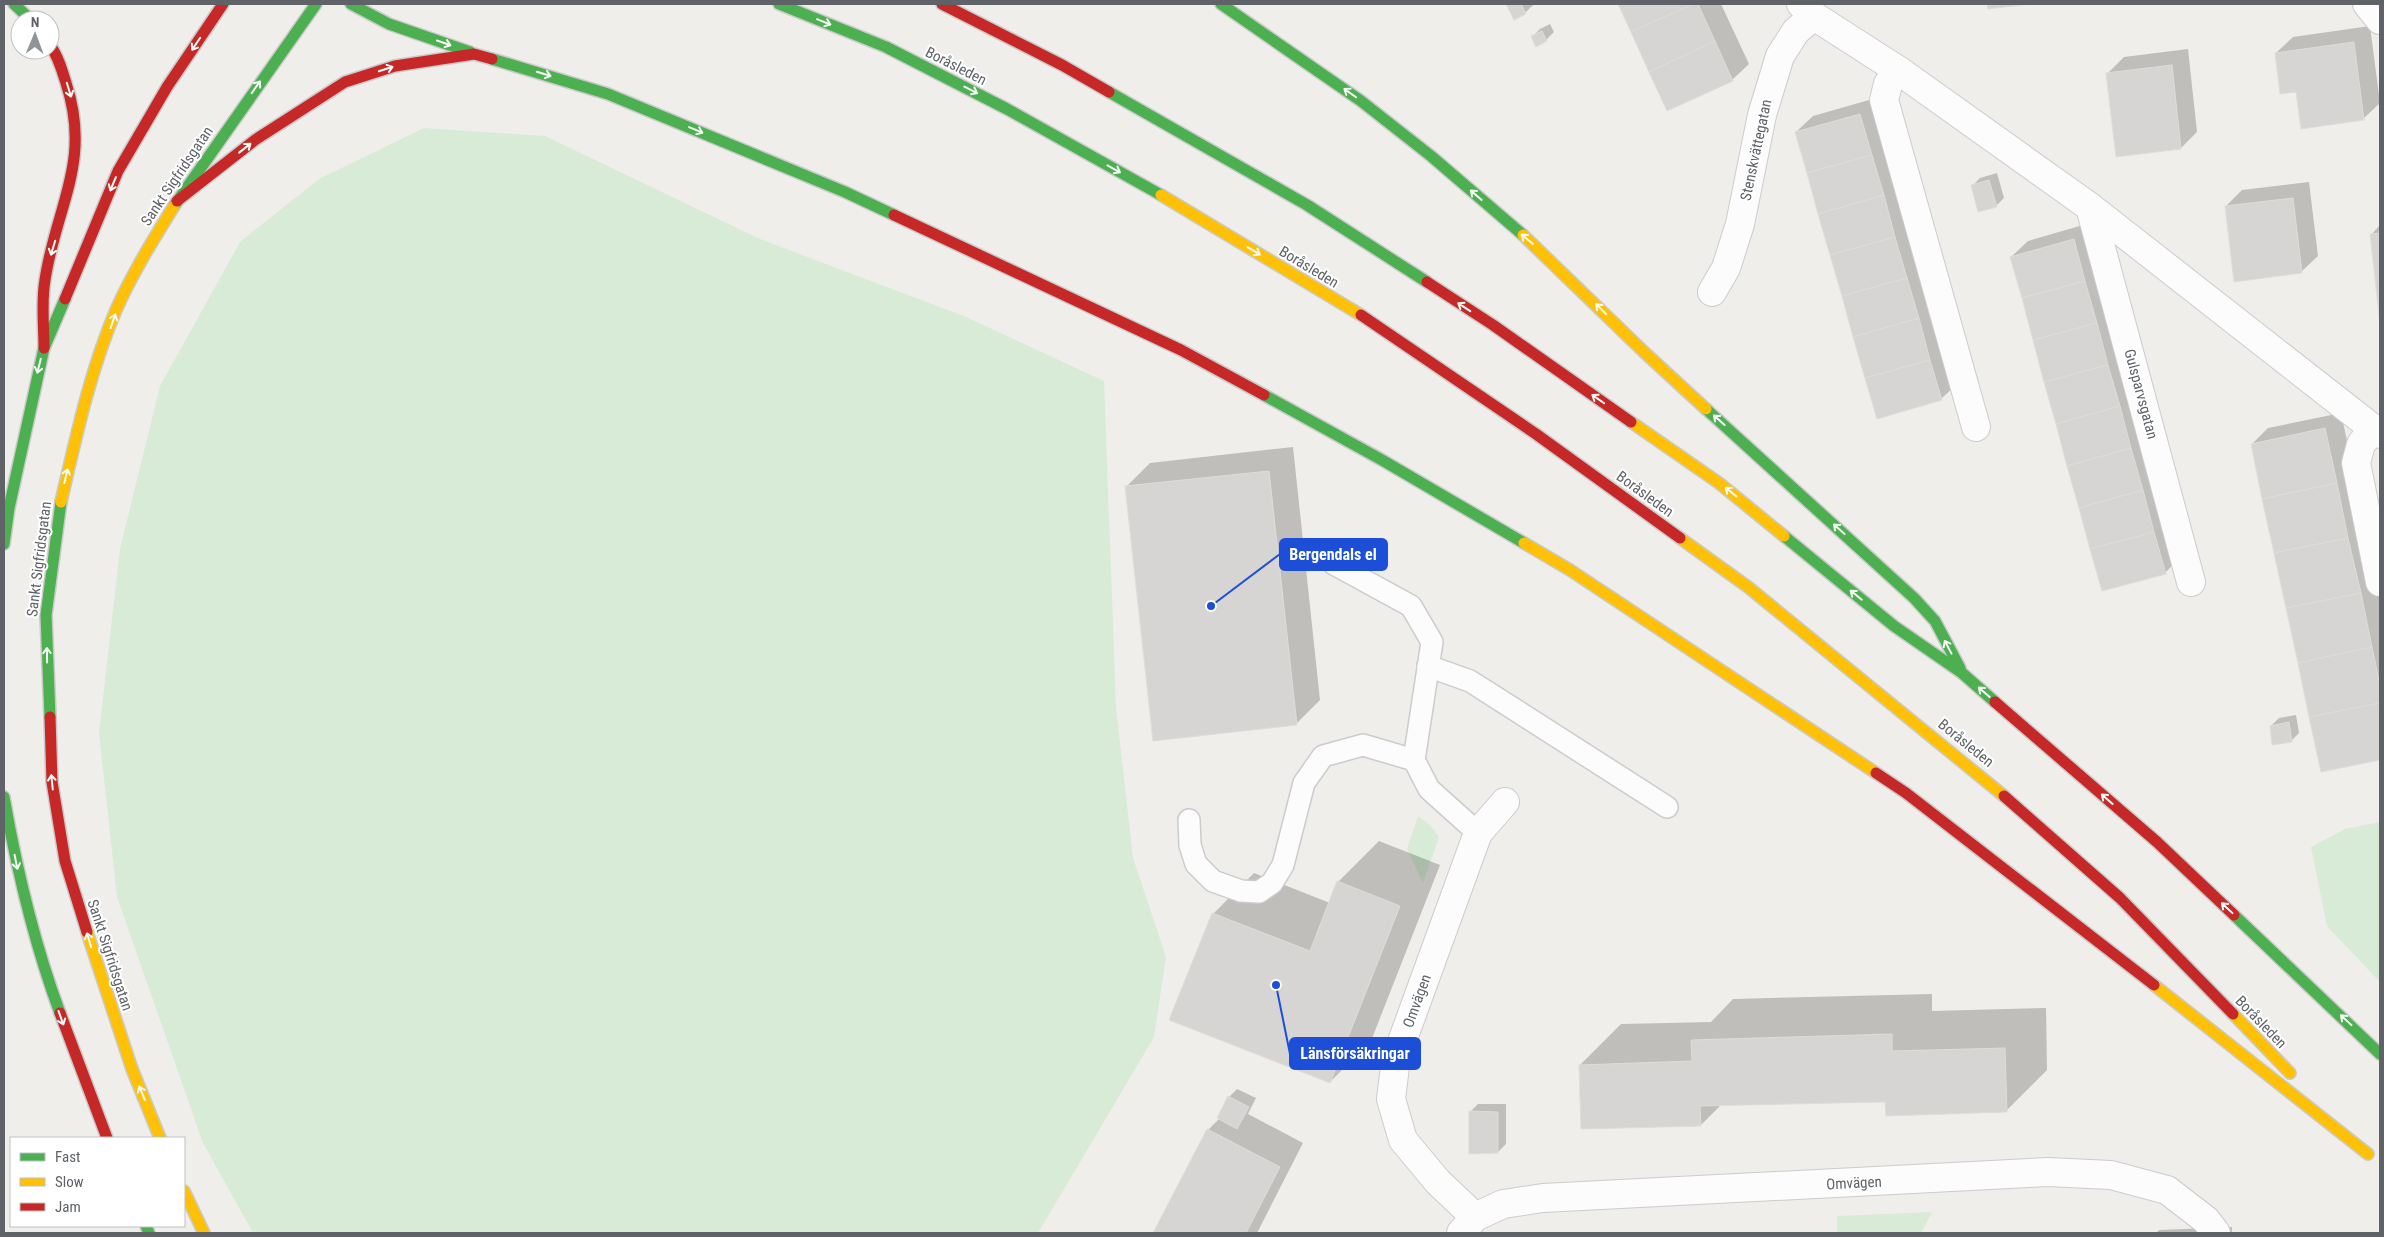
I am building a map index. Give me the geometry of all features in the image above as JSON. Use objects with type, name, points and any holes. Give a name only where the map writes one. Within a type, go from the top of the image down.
[{"type":"main road","points":[[4,544],[11,499],[44,348],[118,171],[167,87],[223,4]]},
{"type":"main road","name":"Sankt Sigfridsgatan","points":[[160,1137],[132,1069],[93,953],[65,861],[52,782],[46,615],[57,517],[83,408],[116,311],[143,256],[177,200],[316,4]]},
{"type":"main road","points":[[351,4],[389,24],[474,54]]},
{"type":"main road","name":"Boråsleden","points":[[474,54],[608,94],[845,192],[1181,350],[1382,460],[1570,570],[1906,793],[2084,929],[2371,1157],[2120,898],[1984,778],[1748,586],[1536,434],[1376,324],[1175,203],[1007,109],[895,52],[779,4]]},
{"type":"main road","points":[[942,4],[1062,65],[1306,206],[1492,325],[1719,483],[1894,626],[1962,673],[2157,842],[2380,1054]]},
{"type":"main road","points":[[1221,4],[1361,101],[1431,156],[1542,251],[1644,352],[1914,598],[1934,621],[1962,673]]},
{"type":"main road","points":[[177,200],[254,140],[345,82],[395,66],[474,54]]},
{"type":"main road","points":[[44,348],[45,274],[71,188],[77,145],[77,116],[68,86],[57,60]]},
{"type":"main road","points":[[4,797],[16,865],[42,965],[106,1137]]},
{"type":"main road","points":[[185,1193],[204,1233]]},
{"type":"street","points":[[2367,4],[2380,20]]},
{"type":"street","points":[[1807,10],[1898,70],[2090,207],[2377,431],[2361,444],[2356,463],[2380,582]]},
{"type":"street","name":"Stenskvättegatan","points":[[1712,292],[1726,268],[1740,224],[1762,114],[1780,56],[1807,10]]},
{"type":"street","points":[[1898,70],[1888,84],[1884,100],[1976,427]]},
{"type":"street","name":"Gulsparvsgatan","points":[[2090,207],[2191,582]]},
{"type":"street","name":"Omvägen","points":[[1506,802],[1478,834],[1396,1058],[1391,1099],[1403,1140],[1438,1182],[1468,1225],[1504,1204],[1543,1198],[2048,1172],[2112,1175],[2167,1190],[2206,1220],[2216,1233]]},
{"type":"lane","points":[[1334,564],[1411,606],[1432,642],[1414,760],[1429,789],[1478,834]]},
{"type":"lane","points":[[1428,666],[1470,681],[1667,807]]},
{"type":"lane","points":[[1189,820],[1190,845],[1196,864],[1213,881],[1241,891],[1259,892],[1272,883],[1283,865],[1304,783],[1323,756],[1363,745],[1414,760]]},
{"type":"green space","points":[[424,128],[545,136],[760,239],[966,317],[1104,381],[1116,707],[1133,858],[1166,957],[1154,1037],[1038,1233],[253,1233],[203,1143],[117,897],[99,733],[120,549],[160,386],[240,242],[319,179]]},
{"type":"green space","points":[[1418,816],[1430,825],[1439,837],[1423,883],[1407,849]]},
{"type":"green space","points":[[2380,822],[2380,982],[2327,926],[2311,847],[2345,829]]},
{"type":"green space","points":[[1932,1212],[1921,1233],[1837,1233],[1837,1216]]},
{"type":"building","points":[[1506,4],[1521,4],[1526,14],[1514,20]]},
{"type":"building","points":[[1618,4],[1693,4],[1631,32]]},
{"type":"building","points":[[1693,4],[1698,4],[1715,41],[1649,72],[1631,32]]},
{"type":"building","points":[[1987,4],[2030,4],[1988,9]]},
{"type":"building","points":[[1542,31],[1547,41],[1536,47],[1531,36]]},
{"type":"building","points":[[1715,41],[1733,81],[1667,111],[1649,72]]},
{"type":"building","points":[[2354,42],[2364,120],[2301,129],[2296,92],[2280,94],[2275,53]]},
{"type":"building","points":[[2172,65],[2181,149],[2116,157],[2106,73]]},
{"type":"building","points":[[1860,114],[1872,155],[1807,173],[1795,132]]},
{"type":"building","points":[[1872,155],[1884,195],[1818,214],[1807,173]]},
{"type":"building","points":[[1989,180],[1997,207],[1978,212],[1971,185]]},
{"type":"building","points":[[1884,195],[1895,237],[1830,255],[1818,214]]},
{"type":"building","points":[[2293,198],[2302,273],[2234,282],[2225,206]]},
{"type":"building","points":[[2380,233],[2380,324],[2370,234]]},
{"type":"building","points":[[1895,237],[1907,278],[1842,296],[1830,255]]},
{"type":"building","points":[[2074,239],[2085,281],[2022,298],[2010,257]]},
{"type":"building","points":[[1907,278],[1919,318],[1853,337],[1842,296]]},
{"type":"building","points":[[2085,281],[2097,323],[2033,340],[2022,298]]},
{"type":"building","points":[[1919,318],[1930,360],[1865,378],[1853,337]]},
{"type":"building","points":[[2097,323],[2108,365],[2044,382],[2033,340]]},
{"type":"building","points":[[1930,360],[1942,400],[1877,419],[1865,378]]},
{"type":"building","points":[[2108,365],[2120,406],[2056,424],[2044,382]]},
{"type":"building","points":[[2120,406],[2131,448],[2067,466],[2056,424]]},
{"type":"building","points":[[2325,428],[2337,483],[2262,499],[2251,444]]},
{"type":"building","points":[[2131,448],[2143,490],[2079,508],[2067,466]]},
{"type":"building","points":[[1269,471],[1297,725],[1153,741],[1125,486]]},
{"type":"building","points":[[2337,483],[2348,538],[2274,553],[2262,499]]},
{"type":"building","points":[[2143,490],[2154,532],[2090,549],[2079,508]]},
{"type":"building","points":[[2154,532],[2166,574],[2102,591],[2090,549]]},
{"type":"building","points":[[2348,538],[2361,593],[2286,608],[2274,553]]},
{"type":"building","points":[[2361,593],[2372,647],[2298,663],[2286,608]]},
{"type":"building","points":[[2372,647],[2380,685],[2380,703],[2309,717],[2298,663]]},
{"type":"building","points":[[2380,703],[2380,760],[2321,772],[2309,717]]},
{"type":"building","points":[[2289,722],[2292,742],[2272,745],[2270,726]]},
{"type":"building","points":[[1337,881],[1400,906],[1330,1083],[1169,1020],[1212,913],[1310,951]]},
{"type":"building","points":[[1892,1034],[1892,1051],[2005,1048],[2007,1112],[1886,1116],[1885,1102],[1700,1106],[1701,1126],[1581,1129],[1579,1065],[1692,1061],[1691,1040]]},
{"type":"building","points":[[1228,1096],[1249,1107],[1237,1129],[1217,1118]]},
{"type":"building","points":[[1469,1111],[1498,1112],[1498,1153],[1469,1154]]},
{"type":"building","points":[[1207,1129],[1280,1167],[1246,1233],[1153,1233]]},
{"type":"traffic: fast","points":[[14,4],[20,10]]},
{"type":"traffic: fast","points":[[174,206],[316,4]]},
{"type":"traffic: fast","points":[[351,4],[389,24],[470,52]]},
{"type":"traffic: fast","points":[[779,4],[886,47],[1007,109],[1161,195]]},
{"type":"traffic: fast","points":[[1221,4],[1361,101],[1431,156],[1523,235]]},
{"type":"traffic: fast","points":[[492,59],[608,94],[845,192],[894,215]]},
{"type":"traffic: fast","points":[[1109,92],[1307,205],[1427,282]]},
{"type":"traffic: fast","points":[[4,544],[9,508],[44,348],[65,299]]},
{"type":"traffic: fast","points":[[1264,395],[1382,460],[1524,543]]},
{"type":"traffic: fast","points":[[1706,409],[1914,598],[1935,621],[1960,668]]},
{"type":"traffic: fast","points":[[50,717],[46,615],[61,502]]},
{"type":"traffic: fast","points":[[1784,536],[1894,626],[1962,673],[1995,702]]},
{"type":"traffic: fast","points":[[4,797],[27,906],[42,960],[60,1013]]},
{"type":"traffic: fast","points":[[2234,915],[2380,1054]]},
{"type":"traffic: fast","points":[[146,1227],[149,1233]]},
{"type":"traffic: slow","points":[[1161,195],[1361,315]]},
{"type":"traffic: slow","points":[[61,502],[84,404],[107,333],[129,283],[174,206]]},
{"type":"traffic: slow","points":[[1523,235],[1706,409]]},
{"type":"traffic: slow","points":[[1631,422],[1719,483],[1784,536]]},
{"type":"traffic: slow","points":[[1680,538],[1748,587],[2004,796]]},
{"type":"traffic: slow","points":[[1524,543],[1570,570],[1876,773]]},
{"type":"traffic: slow","points":[[87,932],[132,1069],[160,1137]]},
{"type":"traffic: slow","points":[[2154,985],[2368,1154]]},
{"type":"traffic: slow","points":[[2233,1014],[2290,1073]]},
{"type":"traffic: slow","points":[[185,1193],[204,1233]]},
{"type":"traffic: jam","points":[[65,299],[118,171],[167,87],[223,4]]},
{"type":"traffic: jam","points":[[942,4],[1062,65],[1109,92]]},
{"type":"traffic: jam","points":[[177,201],[255,140],[345,82],[395,66],[474,54],[492,59]]},
{"type":"traffic: jam","points":[[44,348],[43,305],[45,280],[74,161],[73,111],[59,60]]},
{"type":"traffic: jam","points":[[894,215],[1181,350],[1264,395]]},
{"type":"traffic: jam","points":[[1427,282],[1493,325],[1631,422]]},
{"type":"traffic: jam","points":[[1361,315],[1536,434],[1680,538]]},
{"type":"traffic: jam","points":[[1995,702],[2157,842],[2234,915]]},
{"type":"traffic: jam","points":[[50,717],[52,782],[65,861],[87,932]]},
{"type":"traffic: jam","points":[[1876,773],[1906,793],[2154,985]]},
{"type":"traffic: jam","points":[[2004,796],[2120,898],[2233,1014]]},
{"type":"traffic: jam","points":[[60,1013],[107,1137]]},
{"type":"place","name":"Bergendals el","points":[[1211,606]]},
{"type":"place","name":"Länsförsäkringar","points":[[1276,985]]}]
